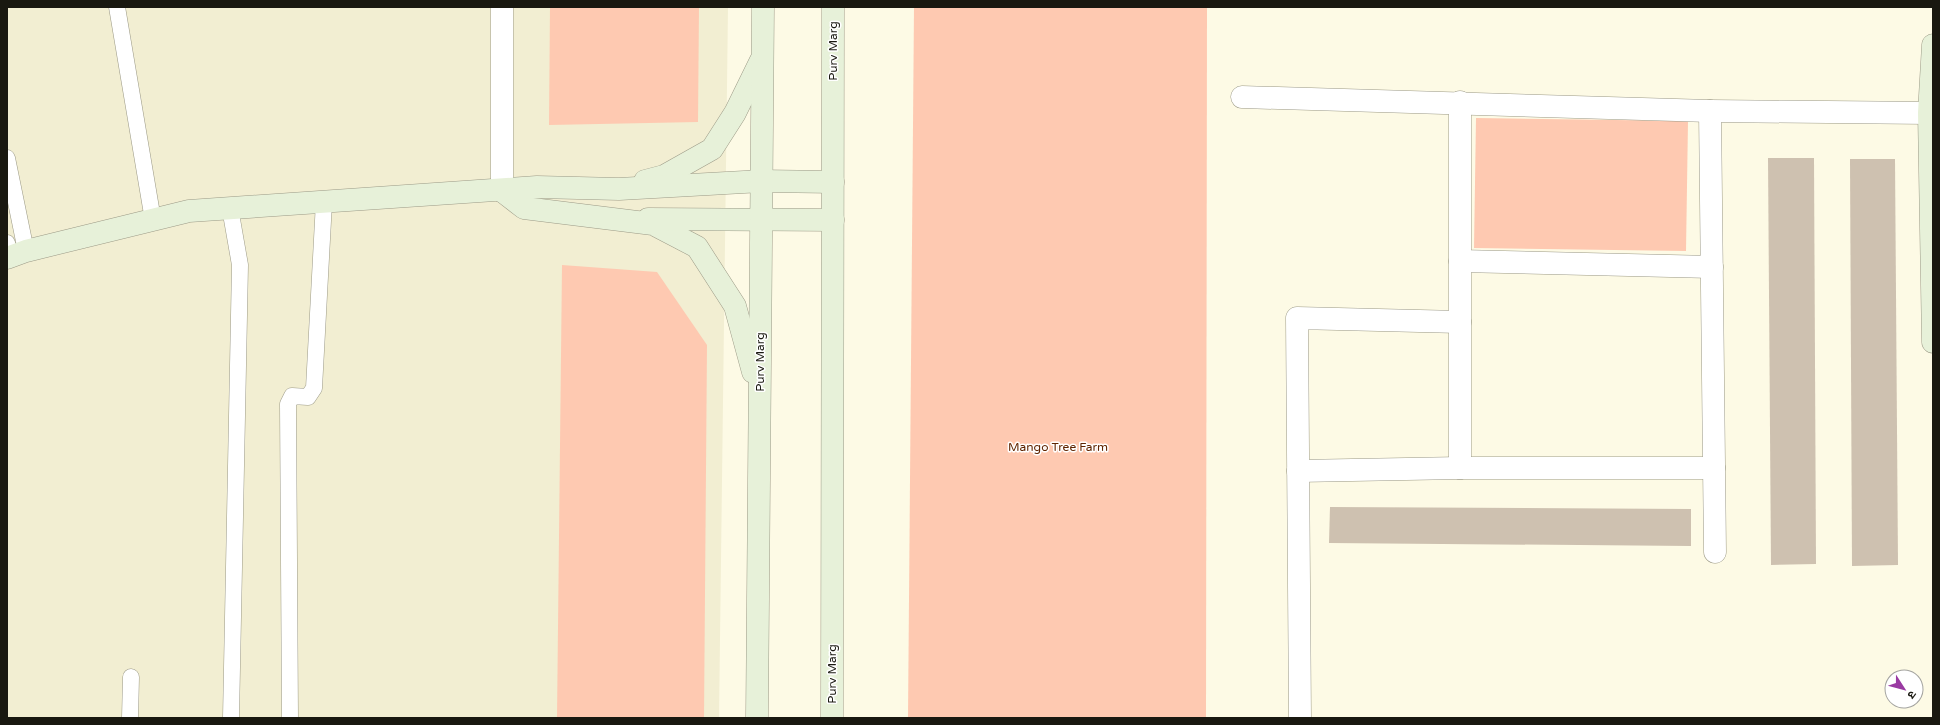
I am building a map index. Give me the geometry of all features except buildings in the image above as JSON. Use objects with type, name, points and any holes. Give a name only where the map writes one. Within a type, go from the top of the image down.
[{"type":"street","points":[[502,7],[502,191]]},
{"type":"street","name":"Purv Marg","points":[[757,718],[763,7]]},
{"type":"street","name":"Purv Marg","points":[[832,718],[834,9]]},
{"type":"street","points":[[1933,45],[1929,113],[1933,342]]},
{"type":"street","points":[[619,189],[664,176],[712,149],[735,114],[762,57]]},
{"type":"street","points":[[1242,97],[1460,102],[1710,111],[1929,113]]},
{"type":"street","points":[[1460,102],[1460,468]]},
{"type":"street","points":[[1710,111],[1715,552]]},
{"type":"street","points":[[13,252],[189,211],[502,191],[537,187],[619,189],[762,181],[833,182]]},
{"type":"street","points":[[502,191],[524,208],[653,224],[697,247],[735,306],[760,399]]},
{"type":"street","points":[[615,219],[833,220]]},
{"type":"street","points":[[1460,261],[1712,267]]},
{"type":"street","points":[[1300,718],[1297,318],[1460,322]]},
{"type":"street","points":[[1298,471],[1460,468],[1714,468]]},
{"type":"lane","points":[[117,7],[153,220]]},
{"type":"lane","points":[[7,158],[13,252]]},
{"type":"lane","points":[[290,718],[288,404],[292,396],[308,397],[314,388],[324,202]]},
{"type":"lane","points":[[230,208],[240,265],[231,718]]},
{"type":"lane","points":[[130,718],[131,677]]},
{"type":"shaded area","points":[[7,7],[728,7],[719,718],[7,718]]},
{"type":"green space","points":[[550,7],[699,7],[698,122],[549,125]]},
{"type":"green space","name":"Mango Tree Farm","points":[[914,7],[1207,7],[1206,718],[908,718]]},
{"type":"green space","points":[[1476,118],[1688,121],[1686,251],[1474,248]]},
{"type":"green space","points":[[562,265],[657,272],[707,345],[704,718],[557,718]]}]
